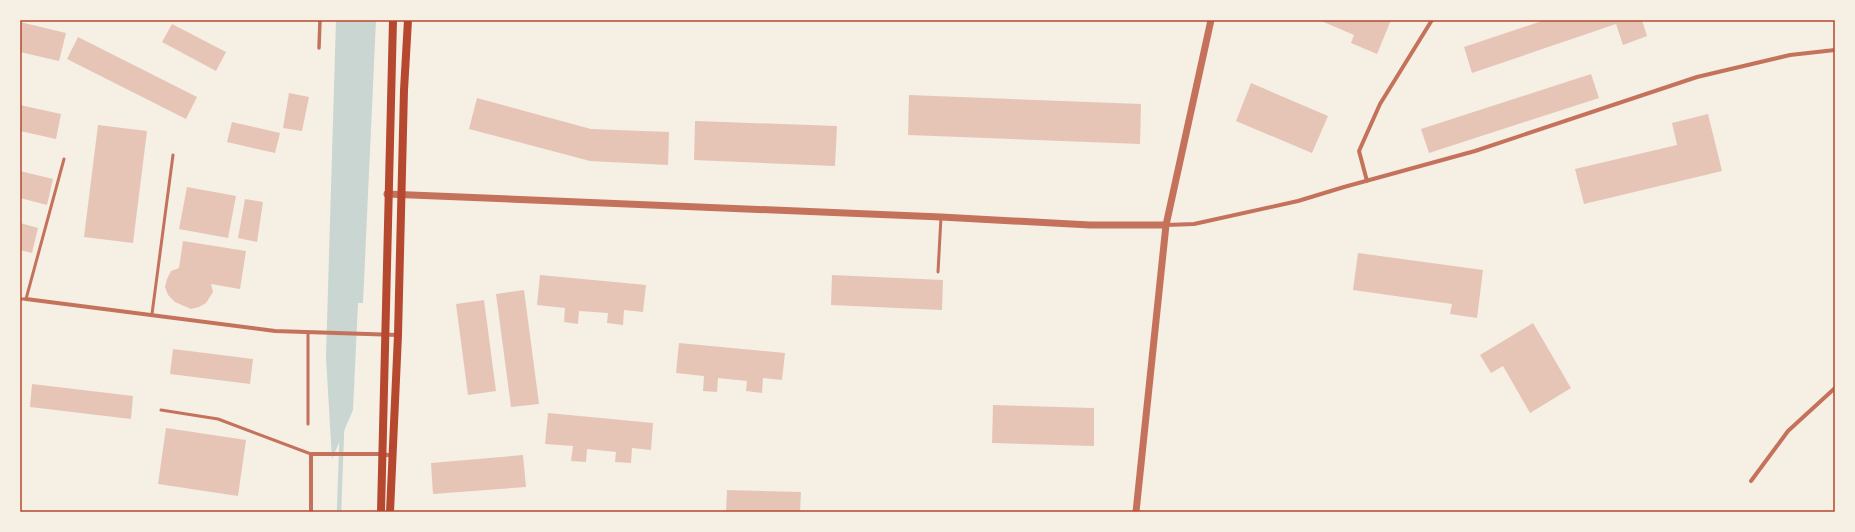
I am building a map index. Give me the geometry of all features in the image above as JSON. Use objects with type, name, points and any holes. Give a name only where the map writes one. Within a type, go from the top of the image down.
[{"type":"main road","points":[[381,512],[387,194],[393,20]]},
{"type":"main road","points":[[390,512],[398,335],[404,90],[408,20]]},
{"type":"street","points":[[319,48],[320,20]]},
{"type":"street","points":[[1136,512],[1166,225],[1212,20]]},
{"type":"street","points":[[1367,181],[1359,151],[1380,104],[1432,20]]},
{"type":"street","points":[[387,194],[941,217],[1090,225],[1194,224],[1298,201],[1474,151],[1697,78],[1790,55],[1835,50]]},
{"type":"street","points":[[26,300],[152,314],[275,331],[384,336],[398,335]]},
{"type":"street","points":[[1751,481],[1788,431],[1835,388]]},
{"type":"street","points":[[311,512],[311,454],[383,454],[393,456]]},
{"type":"lane","points":[[152,314],[173,155]]},
{"type":"lane","points":[[20,299],[26,300],[64,159]]},
{"type":"lane","points":[[938,272],[941,217]]},
{"type":"lane","points":[[308,332],[308,424]]},
{"type":"lane","points":[[161,410],[218,419],[311,454]]},
{"type":"shaded area","points":[[336,20],[376,20],[363,303],[358,303],[353,410],[332,459],[326,357]]},
{"type":"building","points":[[1319,20],[1391,20],[1377,54],[1351,43],[1354,35]]},
{"type":"building","points":[[1545,20],[1642,20],[1647,36],[1623,45],[1616,24],[1472,73],[1464,47]]},
{"type":"building","points":[[20,22],[66,33],[59,61],[20,52]]},
{"type":"building","points":[[172,24],[226,52],[216,71],[162,42]]},
{"type":"building","points":[[78,37],[197,97],[186,119],[67,59]]},
{"type":"building","points":[[1591,74],[1599,98],[1429,153],[1421,129]]},
{"type":"building","points":[[1251,83],[1328,116],[1312,153],[1236,121]]},
{"type":"building","points":[[289,93],[309,97],[302,131],[283,128]]},
{"type":"building","points":[[909,95],[1141,104],[1140,144],[908,135]]},
{"type":"building","points":[[477,98],[591,129],[669,132],[668,165],[590,161],[469,129]]},
{"type":"building","points":[[20,105],[61,114],[56,139],[20,131]]},
{"type":"building","points":[[1708,114],[1722,171],[1584,204],[1575,169],[1677,145],[1672,123]]},
{"type":"building","points":[[695,121],[837,126],[835,166],[694,160]]},
{"type":"building","points":[[232,122],[280,133],[275,153],[227,142]]},
{"type":"building","points":[[98,125],[147,131],[133,243],[84,237]]},
{"type":"building","points":[[20,171],[53,179],[47,205],[20,198]]},
{"type":"building","points":[[187,187],[236,196],[228,238],[179,229]]},
{"type":"building","points":[[245,199],[263,202],[257,242],[238,238]]},
{"type":"building","points":[[20,223],[38,228],[32,253],[20,250]]},
{"type":"building","points":[[183,241],[246,251],[240,289],[211,284],[213,292],[206,303],[199,307],[191,309],[175,302],[168,295],[165,287],[171,271],[179,268]]},
{"type":"building","points":[[1358,253],[1483,270],[1477,318],[1450,314],[1452,304],[1353,290]]},
{"type":"building","points":[[540,275],[646,285],[643,312],[624,310],[623,325],[607,323],[608,313],[579,311],[578,324],[564,322],[565,308],[537,305]]},
{"type":"building","points":[[832,275],[943,280],[942,310],[831,305]]},
{"type":"building","points":[[524,290],[539,404],[511,407],[496,294]]},
{"type":"building","points":[[484,300],[496,391],[468,395],[456,304]]},
{"type":"building","points":[[1533,323],[1571,388],[1530,413],[1503,366],[1491,373],[1480,355]]},
{"type":"building","points":[[679,343],[785,353],[782,380],[763,378],[762,393],[746,391],[747,381],[718,378],[717,392],[703,391],[704,376],[676,373]]},
{"type":"building","points":[[173,349],[253,359],[250,384],[170,374]]},
{"type":"building","points":[[32,384],[133,396],[131,419],[30,407]]},
{"type":"building","points":[[993,405],[1094,408],[1094,446],[992,443]]},
{"type":"building","points":[[548,413],[653,423],[651,450],[632,448],[631,463],[615,462],[616,452],[587,449],[586,462],[571,461],[573,446],[545,444]]},
{"type":"building","points":[[166,428],[246,440],[238,496],[158,484]]},
{"type":"building","points":[[523,455],[526,487],[433,494],[431,463]]},
{"type":"building","points":[[727,490],[801,492],[800,512],[726,512]]},
{"type":"waterway","points":[[339,512],[342,430]]}]
